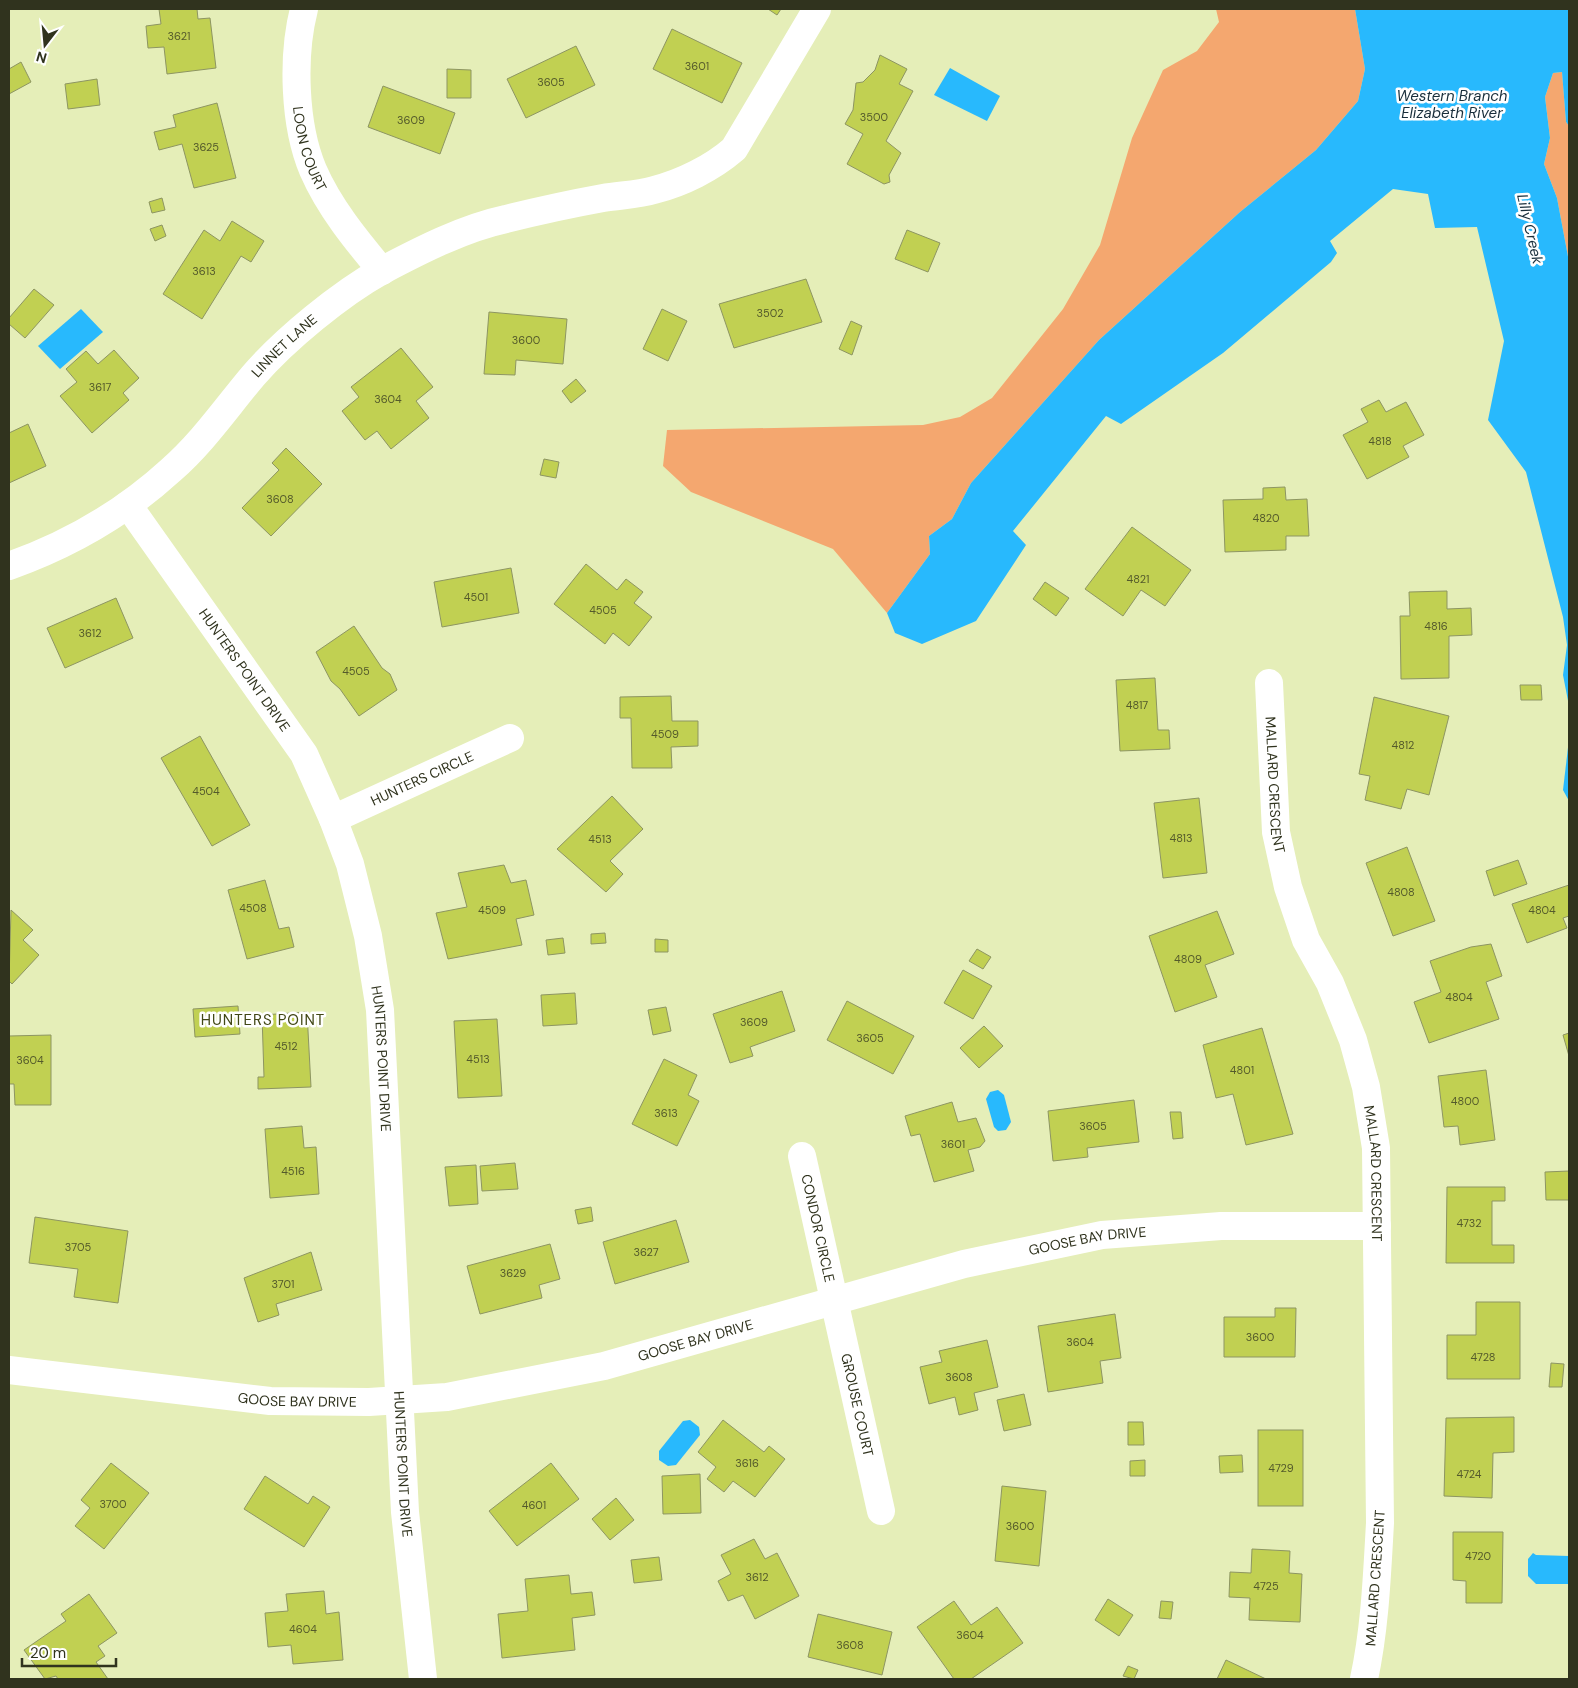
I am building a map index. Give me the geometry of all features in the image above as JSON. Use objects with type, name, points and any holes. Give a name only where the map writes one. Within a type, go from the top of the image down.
[{"type":"street","name":"LOON COURT","points":[[304,9],[300,24],[296,73],[300,121],[312,169],[354,237],[382,271]]},
{"type":"street","name":"LINNET LANE","points":[[9,566],[39,555],[72,539],[128,505],[185,457],[205,436],[255,374],[303,328],[355,288],[382,271],[439,243],[503,219],[604,198],[654,191],[691,176],[734,149],[775,83],[817,9]]},
{"type":"street","name":"HUNTERS POINT DRIVE","points":[[128,505],[304,754],[334,818],[350,864],[368,936],[380,1010],[405,1512],[423,1679]]},
{"type":"street","name":"MALLARD CRESCENT","points":[[1269,683],[1276,832],[1288,887],[1303,931],[1330,983],[1346,1024],[1366,1087],[1376,1148],[1380,1523],[1370,1654],[1364,1679]]},
{"type":"street","name":"HUNTERS CIRCLE","points":[[334,818],[510,738]]},
{"type":"street","name":"CONDOR CIRCLE","points":[[802,1156],[834,1300]]},
{"type":"street","name":"GOOSE BAY DRIVE","points":[[9,1370],[270,1401],[399,1400],[447,1397],[604,1366],[964,1264],[1102,1235],[1221,1226],[1377,1226]]},
{"type":"street","name":"GROUSE COURT","points":[[834,1300],[881,1511]]},
{"type":"shaded area","points":[[1216,9],[1355,9],[1365,69],[1358,101],[1316,150],[1240,212],[1099,340],[971,483],[952,519],[929,536],[930,554],[887,613],[833,549],[691,492],[663,466],[667,430],[923,425],[960,417],[992,398],[1063,309],[1100,245],[1132,138],[1163,70],[1197,51],[1219,22]]},
{"type":"shaded area","points":[[1562,72],[1566,122],[1569,126],[1569,262],[1557,198],[1544,164],[1550,138],[1545,97],[1553,73]]},
{"type":"water","name":"Western Branch Elizabeth River","points":[[1355,9],[1569,9],[1569,126],[1566,122],[1562,72],[1553,73],[1545,97],[1550,138],[1544,164],[1557,198],[1569,262],[1569,706],[1563,675],[1567,645],[1563,617],[1526,472],[1488,420],[1504,341],[1477,227],[1435,228],[1428,194],[1393,189],[1330,241],[1337,253],[1331,262],[1223,353],[1121,424],[1106,416],[1013,531],[1026,545],[976,621],[922,644],[895,633],[887,613],[930,554],[929,536],[952,519],[971,483],[1099,340],[1240,212],[1316,150],[1358,101],[1365,69]]},
{"type":"water","points":[[950,68],[1000,96],[987,121],[934,95]]},
{"type":"water","points":[[81,309],[103,332],[60,369],[38,346]]},
{"type":"water","points":[[1569,739],[1569,801],[1563,790]]},
{"type":"water","points":[[998,1090],[1004,1095],[1011,1122],[1006,1130],[998,1131],[994,1127],[986,1099],[990,1092]]},
{"type":"water","points":[[690,1420],[699,1427],[700,1435],[676,1465],[668,1466],[659,1460],[659,1451],[683,1421]]},
{"type":"water","points":[[1533,1553],[1536,1555],[1569,1556],[1569,1584],[1536,1584],[1528,1576],[1528,1559]]},
{"type":"building","points":[[159,9],[197,9],[198,19],[210,18],[216,68],[167,74],[164,47],[148,48],[146,26],[161,24]]},
{"type":"building","points":[[768,9],[781,9],[777,15]]},
{"type":"building","points":[[672,29],[742,63],[722,103],[653,69]]},
{"type":"building","points":[[576,46],[595,85],[526,118],[507,79]]},
{"type":"building","points":[[880,55],[907,69],[899,84],[913,91],[886,141],[901,153],[889,175],[890,182],[884,184],[847,164],[863,134],[845,124],[853,110],[856,83],[863,82],[875,70]]},
{"type":"building","points":[[21,62],[31,82],[9,94],[9,69]]},
{"type":"building","points":[[447,69],[471,70],[471,98],[447,98]]},
{"type":"building","points":[[97,79],[100,105],[68,109],[65,84]]},
{"type":"building","points":[[383,86],[455,113],[440,154],[368,127]]},
{"type":"building","points":[[217,103],[236,178],[194,188],[182,144],[159,150],[154,132],[176,127],[173,115]]},
{"type":"building","points":[[162,198],[165,210],[152,213],[149,202]]},
{"type":"building","points":[[232,221],[264,241],[251,262],[241,256],[202,319],[163,294],[204,230],[220,241]]},
{"type":"building","points":[[162,225],[166,236],[155,241],[150,229]]},
{"type":"building","points":[[907,230],[940,243],[928,272],[895,259]]},
{"type":"building","points":[[806,279],[822,322],[734,348],[719,304]]},
{"type":"building","points":[[34,289],[54,305],[25,338],[9,324],[9,318]]},
{"type":"building","points":[[662,309],[687,321],[668,361],[643,349]]},
{"type":"building","points":[[489,312],[567,319],[563,364],[516,360],[515,375],[484,374]]},
{"type":"building","points":[[851,321],[862,326],[852,355],[839,349]]},
{"type":"building","points":[[401,348],[433,387],[416,401],[429,418],[391,449],[377,431],[365,440],[342,411],[359,397],[351,387]]},
{"type":"building","points":[[114,350],[139,378],[123,393],[129,400],[92,433],[60,396],[77,382],[66,369],[86,351],[98,364]]},
{"type":"building","points":[[576,379],[586,391],[571,403],[562,391]]},
{"type":"building","points":[[1379,400],[1386,412],[1406,402],[1424,435],[1403,446],[1409,457],[1367,479],[1343,435],[1368,422],[1361,409]]},
{"type":"building","points":[[28,424],[46,466],[9,483],[9,433]]},
{"type":"building","points":[[286,448],[322,484],[271,536],[242,508],[279,470],[272,463]]},
{"type":"building","points":[[544,459],[559,462],[556,478],[540,475]]},
{"type":"building","points":[[1285,487],[1286,500],[1307,499],[1309,536],[1286,536],[1286,550],[1225,552],[1223,500],[1263,499],[1263,488]]},
{"type":"building","points":[[1132,527],[1191,570],[1165,606],[1141,590],[1123,616],[1085,589]]},
{"type":"building","points":[[586,564],[617,590],[626,579],[643,592],[634,603],[652,617],[629,646],[613,633],[605,644],[554,604]]},
{"type":"building","points":[[511,568],[519,613],[442,627],[434,582]]},
{"type":"building","points":[[1045,582],[1069,598],[1056,616],[1033,599]]},
{"type":"building","points":[[1447,591],[1447,609],[1471,608],[1472,635],[1449,636],[1449,678],[1401,679],[1400,616],[1410,616],[1409,592]]},
{"type":"building","points":[[116,598],[133,638],[65,668],[47,628]]},
{"type":"building","points":[[354,626],[382,668],[390,674],[397,690],[359,716],[340,689],[331,681],[316,652]]},
{"type":"building","points":[[1155,678],[1158,730],[1169,730],[1170,749],[1120,751],[1116,680]]},
{"type":"building","points":[[1520,685],[1541,685],[1542,700],[1521,700]]},
{"type":"building","points":[[671,696],[672,721],[698,721],[698,746],[671,747],[672,768],[632,768],[631,718],[620,718],[620,697]]},
{"type":"building","points":[[1374,697],[1449,716],[1429,795],[1407,789],[1401,809],[1365,800],[1370,776],[1359,774]]},
{"type":"building","points":[[200,736],[250,825],[212,846],[161,758]]},
{"type":"building","points":[[612,796],[643,829],[610,861],[623,874],[606,892],[557,849]]},
{"type":"building","points":[[1199,798],[1207,873],[1163,878],[1154,803]]},
{"type":"building","points":[[1407,847],[1435,921],[1393,936],[1366,863]]},
{"type":"building","points":[[1518,860],[1527,884],[1494,896],[1486,871]]},
{"type":"building","points":[[504,865],[511,883],[526,880],[534,915],[516,919],[522,945],[448,959],[436,913],[467,907],[458,873]]},
{"type":"building","points":[[265,880],[279,929],[289,927],[294,947],[247,959],[228,890]]},
{"type":"building","points":[[1569,885],[1569,916],[1563,918],[1567,928],[1527,943],[1512,904]]},
{"type":"building","points":[[11,910],[33,930],[23,940],[39,955],[12,984],[9,981]]},
{"type":"building","points":[[1217,911],[1234,954],[1205,965],[1217,997],[1175,1012],[1149,936]]},
{"type":"building","points":[[605,933],[606,943],[591,944],[591,934]]},
{"type":"building","points":[[563,938],[565,953],[548,955],[546,940]]},
{"type":"building","points":[[655,939],[668,940],[668,952],[655,952]]},
{"type":"building","points":[[1491,944],[1502,976],[1486,982],[1499,1019],[1429,1043],[1414,1002],[1441,992],[1430,961],[1471,947]]},
{"type":"building","points":[[977,949],[991,957],[983,969],[969,961]]},
{"type":"building","points":[[963,970],[992,986],[973,1019],[944,1003]]},
{"type":"building","points":[[782,991],[795,1031],[750,1047],[753,1056],[730,1063],[713,1014]]},
{"type":"building","points":[[575,993],[577,1024],[543,1026],[541,995]]},
{"type":"building","points":[[847,1001],[914,1036],[893,1074],[827,1040]]},
{"type":"building","points":[[238,1006],[240,1034],[195,1037],[193,1009]]},
{"type":"building","points":[[666,1007],[671,1031],[653,1035],[648,1010]]},
{"type":"building","points":[[307,1012],[311,1087],[258,1089],[258,1077],[264,1077],[262,1015]]},
{"type":"building","points":[[497,1019],[502,1096],[458,1098],[454,1021]]},
{"type":"building","points":[[984,1026],[1003,1046],[979,1068],[960,1048]]},
{"type":"building","points":[[1262,1028],[1293,1134],[1246,1145],[1233,1094],[1216,1098],[1203,1045]]},
{"type":"building","points":[[1569,1033],[1569,1056],[1563,1035]]},
{"type":"building","points":[[51,1035],[51,1105],[15,1105],[14,1084],[9,1084],[9,1036]]},
{"type":"building","points":[[664,1059],[697,1075],[688,1095],[699,1101],[677,1146],[632,1124]]},
{"type":"building","points":[[1486,1070],[1495,1140],[1460,1145],[1458,1126],[1444,1127],[1438,1076]]},
{"type":"building","points":[[1134,1100],[1139,1142],[1087,1148],[1088,1157],[1053,1161],[1048,1111]]},
{"type":"building","points":[[952,1102],[958,1122],[976,1118],[985,1141],[980,1147],[968,1150],[974,1171],[934,1182],[920,1134],[911,1136],[905,1116]]},
{"type":"building","points":[[1170,1112],[1181,1112],[1183,1138],[1173,1139]]},
{"type":"building","points":[[302,1126],[304,1148],[316,1147],[319,1194],[270,1198],[265,1129]]},
{"type":"building","points":[[515,1163],[518,1189],[482,1191],[480,1166]]},
{"type":"building","points":[[476,1165],[478,1204],[449,1206],[445,1167]]},
{"type":"building","points":[[1569,1171],[1569,1200],[1546,1200],[1545,1172]]},
{"type":"building","points":[[1447,1187],[1505,1187],[1505,1201],[1492,1201],[1492,1245],[1514,1245],[1514,1263],[1446,1263]]},
{"type":"building","points":[[591,1207],[593,1221],[578,1224],[575,1210]]},
{"type":"building","points":[[35,1217],[128,1231],[118,1303],[74,1297],[78,1269],[29,1263]]},
{"type":"building","points":[[676,1220],[689,1262],[615,1284],[603,1242]]},
{"type":"building","points":[[550,1244],[560,1279],[539,1285],[542,1298],[480,1314],[467,1266]]},
{"type":"building","points":[[311,1252],[322,1290],[276,1304],[279,1315],[258,1322],[244,1278]]},
{"type":"building","points":[[1476,1302],[1520,1302],[1520,1379],[1447,1379],[1447,1335],[1476,1335]]},
{"type":"building","points":[[1275,1308],[1296,1308],[1295,1357],[1224,1357],[1224,1317],[1275,1317]]},
{"type":"building","points":[[1115,1314],[1121,1358],[1100,1361],[1103,1383],[1048,1392],[1038,1326]]},
{"type":"building","points":[[987,1340],[998,1387],[974,1393],[978,1410],[959,1415],[955,1397],[929,1404],[920,1367],[942,1362],[939,1351]]},
{"type":"building","points":[[1551,1363],[1564,1364],[1562,1387],[1549,1387]]},
{"type":"building","points":[[1024,1394],[1031,1425],[1004,1431],[997,1400]]},
{"type":"building","points":[[1514,1417],[1514,1452],[1493,1453],[1492,1498],[1444,1496],[1446,1418]]},
{"type":"building","points":[[723,1420],[764,1452],[769,1446],[785,1459],[755,1497],[733,1481],[724,1492],[707,1479],[716,1467],[698,1452]]},
{"type":"building","points":[[1128,1422],[1143,1422],[1144,1445],[1128,1445]]},
{"type":"building","points":[[1258,1430],[1303,1430],[1303,1506],[1258,1506]]},
{"type":"building","points":[[1242,1455],[1243,1472],[1220,1473],[1219,1456]]},
{"type":"building","points":[[1145,1460],[1145,1476],[1130,1476],[1130,1461]]},
{"type":"building","points":[[111,1463],[149,1493],[104,1549],[75,1526],[90,1508],[81,1500]]},
{"type":"building","points":[[551,1463],[579,1499],[517,1546],[489,1511]]},
{"type":"building","points":[[700,1474],[701,1513],[663,1514],[662,1476]]},
{"type":"building","points":[[265,1476],[308,1504],[313,1496],[330,1507],[304,1547],[244,1509]]},
{"type":"building","points":[[1002,1486],[1046,1491],[1039,1566],[995,1561]]},
{"type":"building","points":[[616,1498],[634,1520],[610,1540],[592,1519]]},
{"type":"building","points":[[1453,1532],[1503,1532],[1502,1603],[1466,1603],[1466,1581],[1453,1580]]},
{"type":"building","points":[[754,1539],[765,1559],[777,1553],[799,1596],[755,1619],[743,1595],[728,1601],[718,1581],[731,1574],[721,1555]]},
{"type":"building","points":[[1252,1549],[1290,1551],[1289,1573],[1302,1574],[1300,1622],[1249,1620],[1250,1598],[1229,1597],[1230,1572],[1251,1573]]},
{"type":"building","points":[[659,1557],[662,1580],[634,1583],[631,1560]]},
{"type":"building","points":[[569,1575],[571,1594],[592,1592],[595,1615],[572,1618],[575,1650],[502,1658],[498,1614],[528,1611],[525,1579]]},
{"type":"building","points":[[324,1591],[326,1614],[339,1612],[343,1660],[293,1664],[291,1645],[268,1647],[265,1613],[288,1611],[286,1594]]},
{"type":"building","points":[[89,1594],[117,1633],[98,1646],[105,1656],[96,1662],[108,1679],[58,1679],[56,1676],[45,1679],[24,1650],[66,1621],[61,1614]]},
{"type":"building","points":[[1108,1599],[1133,1615],[1119,1636],[1095,1620]]},
{"type":"building","points":[[954,1601],[971,1625],[997,1607],[1023,1643],[971,1679],[954,1679],[917,1627]]},
{"type":"building","points":[[1161,1601],[1173,1602],[1171,1619],[1159,1618]]},
{"type":"building","points":[[818,1614],[892,1632],[882,1675],[808,1657]]},
{"type":"building","points":[[1226,1660],[1266,1679],[1217,1679]]},
{"type":"building","points":[[1128,1666],[1138,1670],[1134,1679],[1123,1676]]},
{"type":"district","name":"HUNTERS POINT","points":[[263,1020]]},
{"type":"water label","name":"Lilly Creek","points":[[1530,229]]}]
